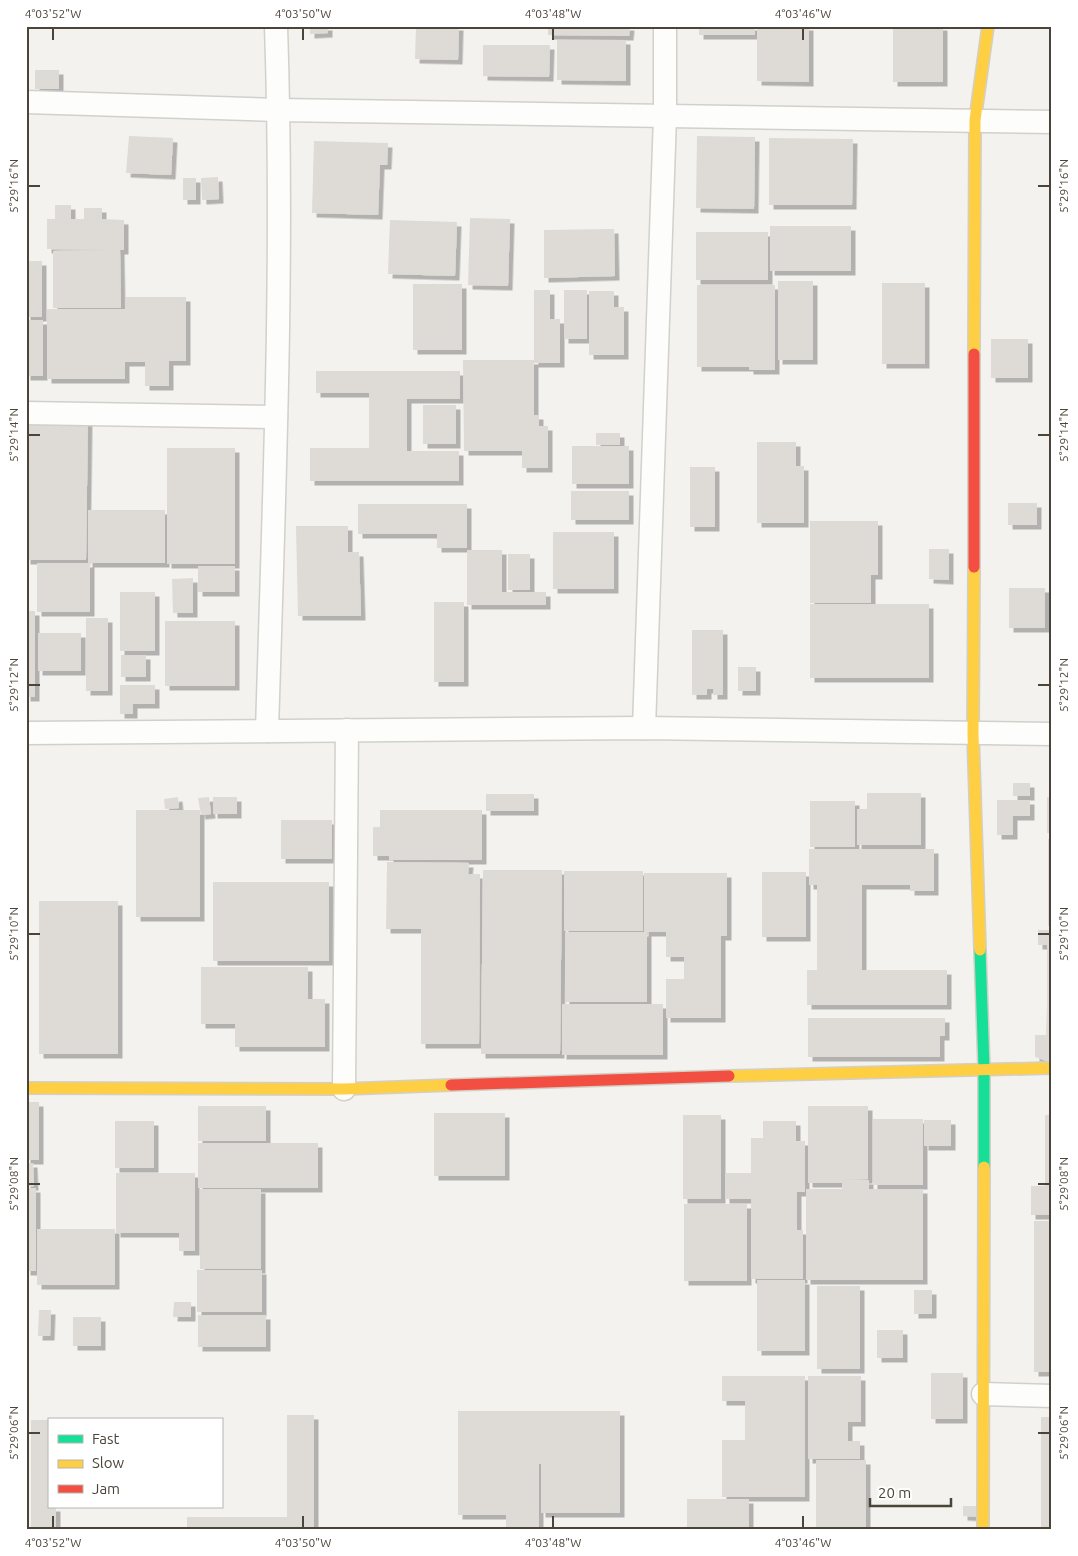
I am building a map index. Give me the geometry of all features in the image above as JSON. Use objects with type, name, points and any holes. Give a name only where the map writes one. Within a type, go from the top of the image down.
[{"type":"street","points":[[267,730],[276,417],[278,110],[276,26]]},
{"type":"street","points":[[644,728],[665,116],[666,26]]},
{"type":"street","points":[[983,1530],[984,1068],[973,734],[975,120],[988,26]]},
{"type":"street","points":[[26,102],[278,110],[1052,122]]},
{"type":"street","points":[[26,413],[276,417]]},
{"type":"street","points":[[26,733],[644,728],[1052,734]]},
{"type":"street","points":[[344,1089],[347,730]]},
{"type":"street","points":[[26,1088],[344,1089],[621,1078],[984,1068],[1052,1068]]},
{"type":"street","points":[[983,1394],[1052,1396]]},
{"type":"building","points":[[310,26],[328,26],[328,33],[310,34]]},
{"type":"building","points":[[416,26],[459,26],[458,60],[415,59]]},
{"type":"building","points":[[548,26],[630,26],[629,36],[548,35]]},
{"type":"building","points":[[699,26],[755,26],[755,35],[699,35]]},
{"type":"building","points":[[757,26],[809,26],[809,82],[757,81]]},
{"type":"building","points":[[893,26],[943,26],[943,82],[893,82]]},
{"type":"building","points":[[557,40],[626,40],[626,81],[557,80]]},
{"type":"building","points":[[483,45],[550,45],[549,77],[483,76]]},
{"type":"building","points":[[35,70],[59,70],[59,89],[35,89]]},
{"type":"building","points":[[129,136],[173,138],[171,175],[126,173]]},
{"type":"building","points":[[697,136],[755,137],[754,209],[696,208]]},
{"type":"building","points":[[769,138],[853,139],[852,205],[769,205]]},
{"type":"building","points":[[314,141],[388,143],[387,165],[380,165],[378,215],[312,213]]},
{"type":"building","points":[[218,177],[219,199],[202,200],[201,178]]},
{"type":"building","points":[[183,178],[196,178],[196,200],[183,200]]},
{"type":"building","points":[[55,205],[71,205],[71,219],[84,219],[84,208],[102,208],[102,219],[124,220],[124,250],[120,250],[121,308],[53,308],[53,251],[112,250],[47,249],[47,219],[55,219]]},
{"type":"building","points":[[470,218],[510,219],[508,286],[468,285]]},
{"type":"building","points":[[390,220],[457,222],[455,276],[388,274]]},
{"type":"building","points":[[770,226],[851,226],[851,271],[770,271]]},
{"type":"building","points":[[614,229],[615,276],[544,278],[544,230]]},
{"type":"building","points":[[696,232],[768,232],[768,280],[696,280]]},
{"type":"building","points":[[26,261],[42,261],[42,317],[26,317]]},
{"type":"building","points":[[778,281],[813,281],[813,360],[778,360]]},
{"type":"building","points":[[882,283],[925,283],[925,364],[882,364]]},
{"type":"building","points":[[413,284],[462,284],[462,350],[413,350]]},
{"type":"building","points":[[697,285],[775,285],[775,370],[749,370],[749,367],[697,367]]},
{"type":"building","points":[[534,290],[550,290],[550,319],[560,319],[560,363],[534,363],[534,415],[539,415],[539,426],[548,426],[548,468],[522,468],[522,451],[464,451],[463,360],[534,360]]},
{"type":"building","points":[[564,290],[587,290],[587,339],[564,339]]},
{"type":"building","points":[[589,291],[614,291],[614,307],[624,307],[624,355],[589,355]]},
{"type":"building","points":[[125,297],[186,297],[186,361],[169,361],[169,386],[145,386],[145,362],[125,362],[125,379],[47,379],[47,309],[125,309]]},
{"type":"building","points":[[26,320],[43,320],[43,376],[26,376]]},
{"type":"building","points":[[991,339],[1028,339],[1028,378],[991,378]]},
{"type":"building","points":[[316,371],[460,371],[460,399],[407,399],[407,451],[459,451],[459,481],[310,481],[310,448],[369,448],[369,393],[316,393]]},
{"type":"building","points":[[423,405],[456,405],[456,444],[423,444]]},
{"type":"building","points":[[26,416],[88,416],[86,560],[26,560]]},
{"type":"building","points":[[596,433],[620,433],[620,445],[596,445]]},
{"type":"building","points":[[757,442],[796,442],[796,466],[804,466],[804,523],[757,523]]},
{"type":"building","points":[[572,446],[629,446],[629,484],[572,484]]},
{"type":"building","points":[[167,448],[235,448],[235,564],[167,564]]},
{"type":"building","points":[[690,467],[715,467],[715,527],[690,527]]},
{"type":"building","points":[[571,491],[629,491],[629,520],[571,520]]},
{"type":"building","points":[[1008,503],[1037,503],[1037,525],[1008,525]]},
{"type":"building","points":[[358,504],[467,504],[467,548],[437,548],[437,534],[358,534]]},
{"type":"building","points":[[88,510],[165,510],[165,563],[88,563]]},
{"type":"building","points":[[810,521],[878,521],[878,575],[871,575],[871,603],[810,603]]},
{"type":"building","points":[[296,526],[348,526],[348,552],[359,552],[361,616],[298,616]]},
{"type":"building","points":[[553,532],[614,532],[614,589],[553,589]]},
{"type":"building","points":[[929,549],[949,549],[949,580],[929,579]]},
{"type":"building","points":[[467,550],[502,550],[502,592],[546,592],[546,605],[467,605]]},
{"type":"building","points":[[508,554],[530,554],[530,590],[508,590]]},
{"type":"building","points":[[37,563],[90,563],[90,612],[37,612]]},
{"type":"building","points":[[198,566],[235,566],[235,592],[198,592]]},
{"type":"building","points":[[193,578],[193,613],[173,613],[172,579]]},
{"type":"building","points":[[1009,588],[1045,588],[1045,628],[1009,628]]},
{"type":"building","points":[[120,592],[155,592],[155,651],[120,651]]},
{"type":"building","points":[[434,602],[464,602],[464,682],[434,682]]},
{"type":"building","points":[[810,604],[929,604],[929,678],[810,678]]},
{"type":"building","points":[[26,611],[35,611],[35,697],[26,697]]},
{"type":"building","points":[[86,618],[108,618],[108,691],[86,691]]},
{"type":"building","points":[[165,621],[235,621],[235,686],[165,686]]},
{"type":"building","points":[[692,630],[723,630],[723,695],[713,695],[713,689],[707,689],[707,695],[692,695]]},
{"type":"building","points":[[38,633],[81,633],[81,671],[38,671]]},
{"type":"building","points":[[121,655],[146,655],[146,677],[121,677]]},
{"type":"building","points":[[738,667],[756,667],[756,691],[738,691]]},
{"type":"building","points":[[120,685],[155,685],[155,704],[133,704],[133,714],[120,714]]},
{"type":"building","points":[[1013,783],[1030,783],[1030,796],[1013,796]]},
{"type":"building","points":[[867,793],[921,793],[921,845],[857,845],[857,809],[867,809]]},
{"type":"building","points":[[486,794],[534,794],[534,811],[486,811]]},
{"type":"building","points":[[178,797],[179,808],[165,809],[164,799]]},
{"type":"building","points":[[209,797],[211,814],[201,815],[198,798]]},
{"type":"building","points":[[213,797],[237,797],[237,814],[213,814]]},
{"type":"building","points":[[1047,797],[1052,797],[1052,833],[1047,833]]},
{"type":"building","points":[[997,800],[1030,800],[1030,816],[1013,816],[1013,835],[997,835]]},
{"type":"building","points":[[810,801],[855,801],[855,847],[810,847]]},
{"type":"building","points":[[136,810],[200,810],[200,917],[136,917]]},
{"type":"building","points":[[380,810],[482,810],[482,860],[389,860],[389,856],[373,856],[373,827],[380,827]]},
{"type":"building","points":[[281,820],[332,820],[332,859],[281,859]]},
{"type":"building","points":[[1048,839],[1052,839],[1052,926],[1048,926]]},
{"type":"building","points":[[809,849],[934,849],[934,891],[910,891],[910,885],[862,885],[862,970],[947,970],[947,1005],[807,1005],[807,970],[817,970],[817,885],[809,885]]},
{"type":"building","points":[[387,862],[469,863],[468,874],[480,874],[479,1044],[421,1044],[421,929],[386,929]]},
{"type":"building","points":[[483,870],[562,870],[560,1054],[481,1054]]},
{"type":"building","points":[[564,871],[643,871],[643,931],[564,931]]},
{"type":"building","points":[[762,872],[806,872],[806,937],[762,937]]},
{"type":"building","points":[[644,873],[727,873],[727,936],[721,936],[721,1018],[666,1018],[666,979],[684,979],[684,957],[666,957],[666,932],[647,932],[647,1002],[565,1002],[565,932],[644,932]]},
{"type":"building","points":[[213,882],[329,882],[329,961],[213,961]]},
{"type":"building","points":[[39,901],[118,901],[118,1054],[39,1054]]},
{"type":"building","points":[[1038,930],[1052,930],[1052,1063],[1035,1057],[1035,1035],[1046,1035],[1047,1004],[1047,945],[1038,945]]},
{"type":"building","points":[[201,967],[308,967],[308,999],[325,999],[325,1047],[235,1047],[235,1024],[201,1024]]},
{"type":"building","points":[[562,1004],[663,1004],[663,1055],[562,1055]]},
{"type":"building","points":[[808,1018],[945,1018],[945,1036],[940,1036],[940,1057],[808,1057]]},
{"type":"building","points":[[26,1102],[39,1102],[39,1160],[26,1160]]},
{"type":"building","points":[[198,1106],[266,1106],[266,1141],[198,1141]]},
{"type":"building","points":[[808,1106],[868,1106],[868,1179],[841,1180],[869,1180],[869,1189],[923,1189],[923,1280],[806,1280],[806,1189],[842,1189],[842,1183],[808,1183]]},
{"type":"building","points":[[434,1113],[505,1113],[505,1176],[434,1176]]},
{"type":"building","points":[[683,1115],[721,1115],[721,1199],[683,1199]]},
{"type":"building","points":[[1045,1115],[1052,1115],[1052,1215],[1031,1215],[1031,1186],[1045,1186]]},
{"type":"building","points":[[873,1119],[923,1119],[923,1185],[873,1185]]},
{"type":"building","points":[[924,1120],[951,1120],[951,1146],[924,1146]]},
{"type":"building","points":[[115,1121],[154,1121],[154,1168],[115,1168]]},
{"type":"building","points":[[763,1121],[796,1121],[796,1141],[805,1141],[805,1192],[797,1192],[797,1230],[803,1230],[803,1279],[751,1279],[751,1138],[763,1138]]},
{"type":"building","points":[[198,1143],[318,1143],[318,1188],[198,1188]]},
{"type":"building","points":[[26,1163],[33,1163],[34,1186],[26,1187]]},
{"type":"building","points":[[116,1173],[195,1173],[195,1251],[179,1251],[179,1233],[116,1233]]},
{"type":"building","points":[[725,1173],[751,1173],[751,1199],[725,1199]]},
{"type":"building","points":[[26,1188],[36,1188],[36,1271],[26,1271]]},
{"type":"building","points":[[200,1189],[261,1189],[261,1269],[200,1269]]},
{"type":"building","points":[[684,1204],[747,1204],[747,1281],[684,1281]]},
{"type":"building","points":[[1034,1221],[1052,1221],[1052,1372],[1034,1372]]},
{"type":"building","points":[[37,1229],[115,1229],[115,1285],[37,1285]]},
{"type":"building","points":[[197,1270],[262,1270],[262,1312],[197,1312]]},
{"type":"building","points":[[757,1280],[805,1280],[805,1351],[757,1351]]},
{"type":"building","points":[[817,1286],[860,1286],[860,1369],[817,1369]]},
{"type":"building","points":[[914,1290],[932,1290],[932,1314],[914,1314]]},
{"type":"building","points":[[174,1302],[191,1302],[191,1317],[173,1317]]},
{"type":"building","points":[[39,1310],[51,1310],[50,1336],[38,1336]]},
{"type":"building","points":[[198,1315],[266,1315],[266,1347],[198,1347]]},
{"type":"building","points":[[73,1317],[101,1317],[101,1346],[73,1346]]},
{"type":"building","points":[[877,1330],[903,1330],[903,1358],[877,1358]]},
{"type":"building","points":[[931,1373],[963,1373],[963,1419],[931,1419]]},
{"type":"building","points":[[722,1376],[805,1376],[805,1497],[722,1497],[722,1440],[745,1440],[745,1401],[722,1401]]},
{"type":"building","points":[[808,1376],[861,1376],[861,1422],[848,1422],[848,1441],[860,1441],[860,1459],[808,1459]]},
{"type":"building","points":[[458,1411],[620,1411],[620,1513],[541,1513],[541,1464],[539,1464],[539,1530],[506,1530],[506,1515],[458,1515]]},
{"type":"building","points":[[287,1415],[314,1415],[314,1530],[187,1530],[187,1517],[287,1517]]},
{"type":"building","points":[[1041,1417],[1052,1417],[1052,1530],[1041,1530]]},
{"type":"building","points":[[31,1420],[48,1420],[48,1508],[56,1508],[56,1530],[31,1530]]},
{"type":"building","points":[[816,1460],[866,1460],[866,1530],[816,1530]]},
{"type":"building","points":[[687,1499],[749,1499],[749,1530],[687,1530]]},
{"type":"building","points":[[963,1506],[978,1506],[978,1517],[963,1516]]},
{"type":"traffic: fast","points":[[980,950],[984,1068],[984,1167]]},
{"type":"traffic: slow","points":[[974,354],[975,120],[988,26]]},
{"type":"traffic: slow","points":[[974,567],[973,734],[980,950]]},
{"type":"traffic: slow","points":[[729,1076],[1052,1068]]},
{"type":"traffic: slow","points":[[26,1088],[344,1089],[451,1085]]},
{"type":"traffic: slow","points":[[983,1530],[984,1167]]},
{"type":"traffic: jam","points":[[974,354],[974,567]]},
{"type":"traffic: jam","points":[[451,1085],[729,1076]]}]
